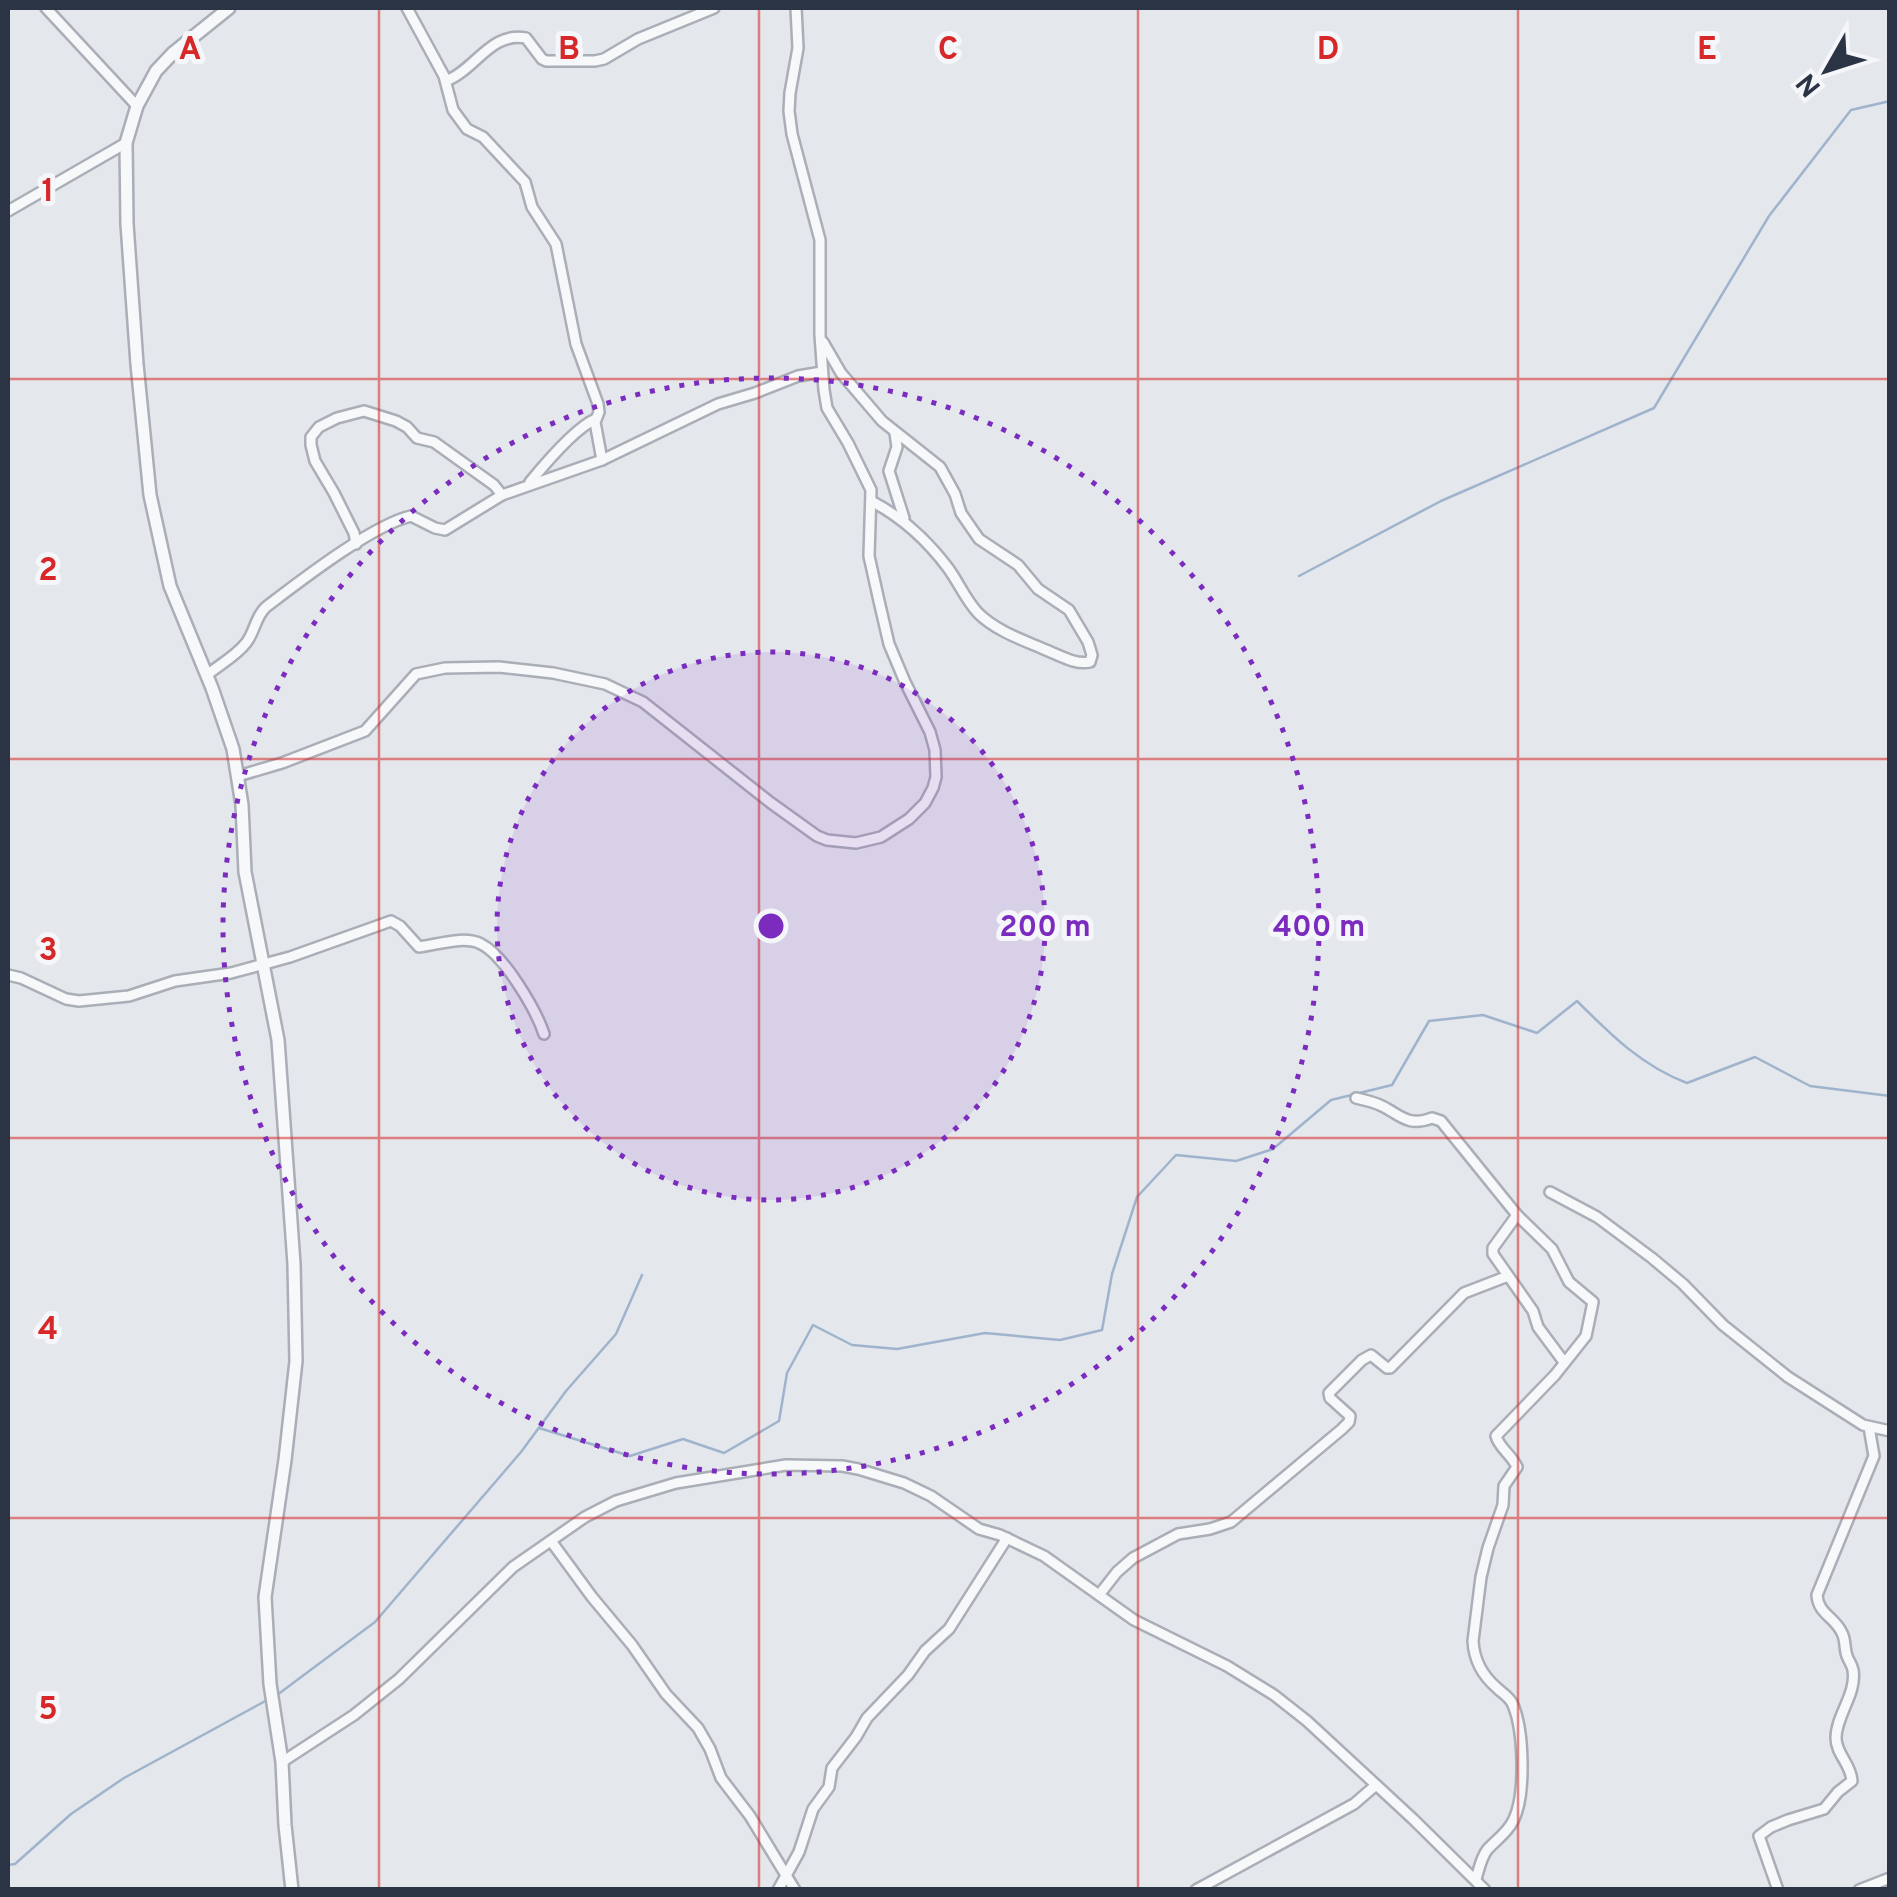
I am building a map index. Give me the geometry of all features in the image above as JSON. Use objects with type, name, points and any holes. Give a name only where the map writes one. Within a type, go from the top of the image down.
[{"type":"street","points":[[46,8],[137,106]]},
{"type":"street","points":[[229,8],[156,71],[137,106],[126,142],[130,288],[150,495],[170,586],[234,748],[245,872],[278,1040],[293,1250],[296,1360],[265,1597],[270,1684],[282,1762],[292,1890]]},
{"type":"street","points":[[407,8],[446,81],[453,110],[525,182],[532,207],[556,244],[576,344],[598,404],[596,438],[602,460]]},
{"type":"street","points":[[446,81],[455,78],[482,53],[513,37],[526,38],[546,61],[595,62],[638,39],[714,8]]},
{"type":"street","points":[[238,776],[365,731],[416,674],[445,668],[499,667],[605,684],[643,702],[817,836],[841,843],[881,837],[909,819],[924,803],[936,778],[930,732],[890,644],[878,600],[869,556],[871,490],[828,408],[822,372],[820,240],[789,112],[798,48],[796,8]]},
{"type":"street","points":[[8,211],[126,142]]},
{"type":"street","points":[[820,335],[831,359],[873,410],[940,467],[956,494],[961,513],[979,539],[1069,610],[1088,642],[1090,662],[1070,660],[986,620],[964,596],[950,570],[905,520],[872,502]]},
{"type":"street","points":[[207,676],[243,646],[266,608],[356,544],[406,517],[445,530],[502,494],[602,460],[718,404],[798,376],[822,372]]},
{"type":"street","points":[[356,544],[311,445],[319,427],[348,415],[364,411],[396,421],[417,438],[434,442],[502,494]]},
{"type":"street","points":[[529,484],[572,436],[596,419]]},
{"type":"street","points":[[895,431],[897,447],[889,471],[905,520]]},
{"type":"street","points":[[8,975],[58,996],[79,1000],[130,996],[175,980],[231,974],[290,958],[391,922],[400,926],[419,947],[478,942],[529,998],[544,1034]]},
{"type":"street","points":[[1356,1098],[1376,1103],[1414,1122],[1432,1118],[1440,1121],[1517,1215],[1552,1248],[1569,1282],[1593,1302],[1586,1336],[1496,1436],[1517,1466],[1504,1486],[1488,1548],[1473,1640],[1482,1670],[1513,1706],[1521,1742],[1522,1778],[1514,1820],[1484,1853],[1476,1879]]},
{"type":"street","points":[[1550,1192],[1597,1217],[1683,1284],[1748,1346],[1812,1394],[1869,1428],[1890,1431]]},
{"type":"street","points":[[1517,1215],[1492,1251],[1564,1362]]},
{"type":"street","points":[[1099,1595],[1133,1558],[1178,1534],[1231,1522],[1349,1422],[1350,1416],[1329,1393],[1362,1360],[1371,1356],[1390,1368],[1464,1292],[1508,1276]]},
{"type":"street","points":[[1778,1890],[1759,1836],[1788,1820],[1824,1809],[1852,1781],[1850,1768],[1836,1742],[1854,1676],[1843,1634],[1819,1608],[1818,1595],[1874,1456],[1869,1428]]},
{"type":"street","points":[[282,1762],[354,1716],[399,1679],[512,1567],[585,1517],[616,1501],[676,1483],[786,1464],[858,1469],[904,1483],[931,1496],[979,1529],[1044,1556],[1134,1620],[1227,1666],[1274,1695],[1307,1720],[1484,1890]]},
{"type":"street","points":[[778,1890],[799,1852],[813,1809],[829,1787],[832,1768],[867,1718],[928,1648],[949,1630],[1006,1538]]},
{"type":"street","points":[[551,1541],[666,1694],[698,1728],[717,1772],[750,1816],[795,1890]]},
{"type":"street","points":[[1196,1890],[1345,1809],[1376,1785]]},
{"type":"street","points":[[1859,1890],[1890,1878]]},
{"type":"waterway","points":[[1299,576],[1441,501],[1654,408],[1769,216],[1851,110],[1890,101]]},
{"type":"waterway","points":[[539,1428],[630,1456],[683,1439],[724,1453],[779,1421],[787,1373],[813,1325],[852,1345],[897,1349],[985,1333],[1060,1340],[1102,1330],[1112,1274],[1137,1197],[1176,1155],[1236,1161],[1273,1149],[1331,1100],[1392,1085],[1429,1021],[1483,1015],[1537,1033],[1577,1001],[1641,1059],[1687,1083],[1755,1057],[1810,1086],[1890,1096]]},
{"type":"waterway","points":[[277,1695],[375,1622],[616,1334],[642,1275]]},
{"type":"waterway","points":[[8,1865],[15,1864],[71,1814],[124,1778],[269,1699]]}]
